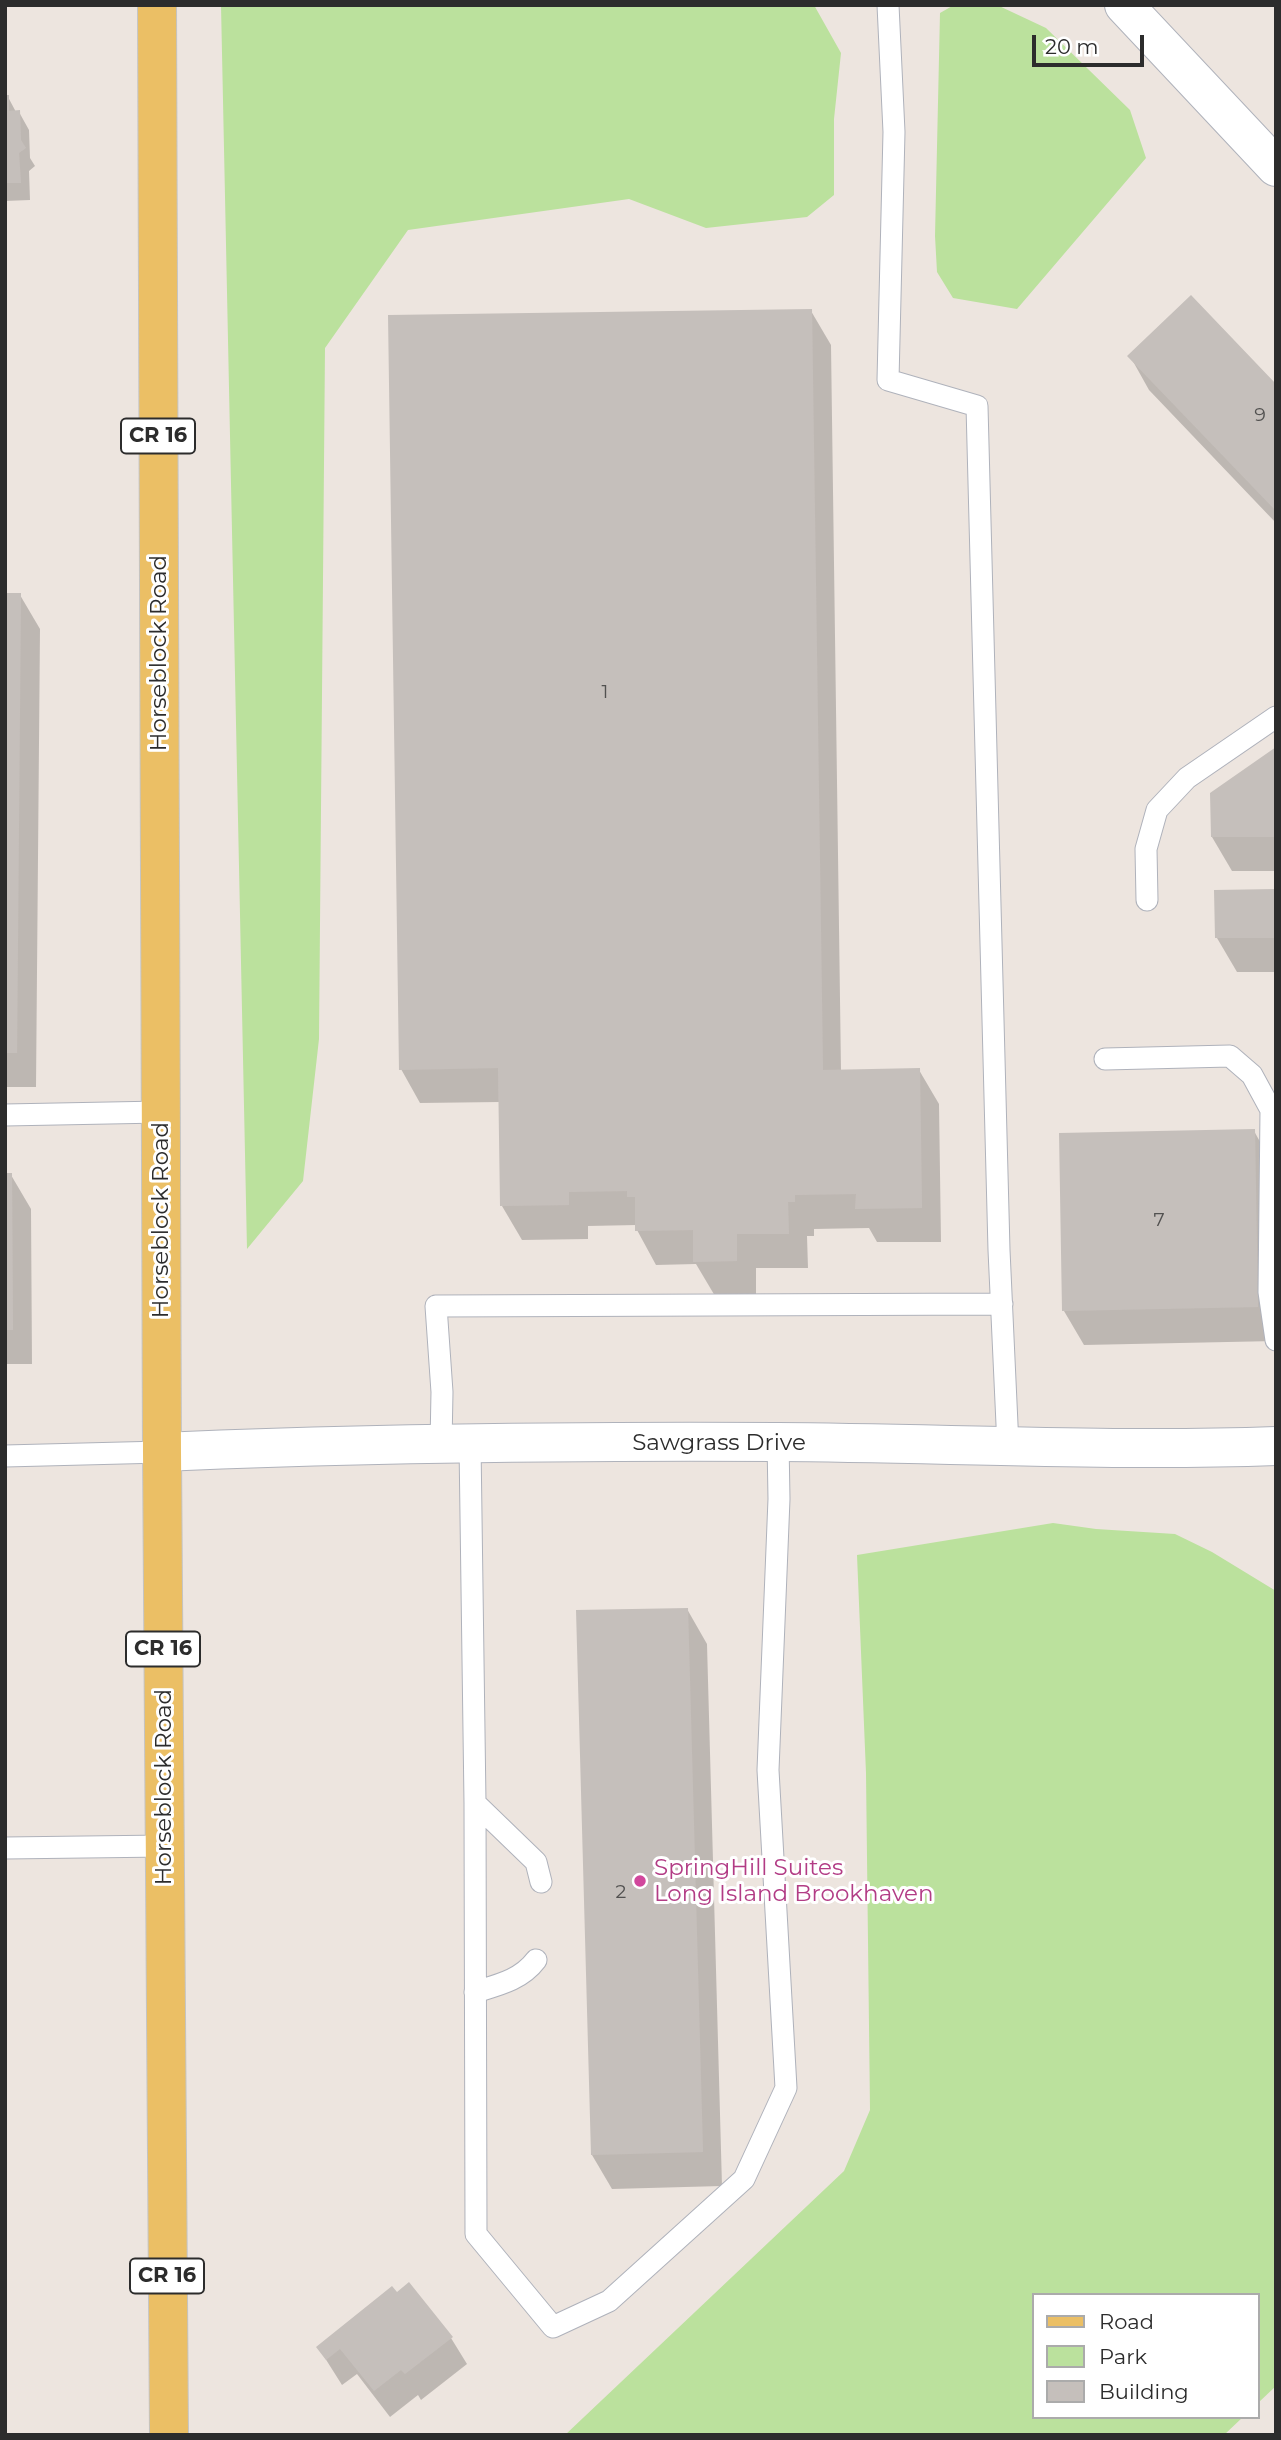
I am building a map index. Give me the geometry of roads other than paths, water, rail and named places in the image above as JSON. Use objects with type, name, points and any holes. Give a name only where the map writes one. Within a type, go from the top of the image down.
[{"type":"main road","name":"Horseblock Road","points":[[157,5],[162,1452],[169,2435]]},
{"type":"street","points":[[1124,5],[1276,167]]},
{"type":"street","name":"Sawgrass Drive","points":[[162,1452],[455,1444],[778,1442],[1008,1446],[1276,1446]]},
{"type":"lane","points":[[888,5],[894,132],[888,380],[977,406],[1008,1446]]},
{"type":"lane","points":[[1147,900],[1146,849],[1157,810],[1187,778],[1276,717]]},
{"type":"lane","points":[[1105,1059],[1230,1056],[1252,1075],[1271,1110],[1269,1292],[1276,1340]]},
{"type":"lane","points":[[5,1115],[161,1112]]},
{"type":"lane","points":[[778,1442],[768,1770],[786,2088],[744,2179],[609,2301],[553,2327],[476,2234],[475,1802],[455,1444],[442,1392],[436,1306],[1002,1304]]},
{"type":"lane","points":[[5,1456],[162,1452]]},
{"type":"lane","points":[[475,1802],[536,1862],[541,1882]]},
{"type":"lane","points":[[5,1848],[165,1846]]},
{"type":"lane","points":[[475,1992],[527,1972],[536,1960]]},
{"type":"place","name":"SpringHill Suites Long Island Brookhaven","points":[[640,1881]]}]
